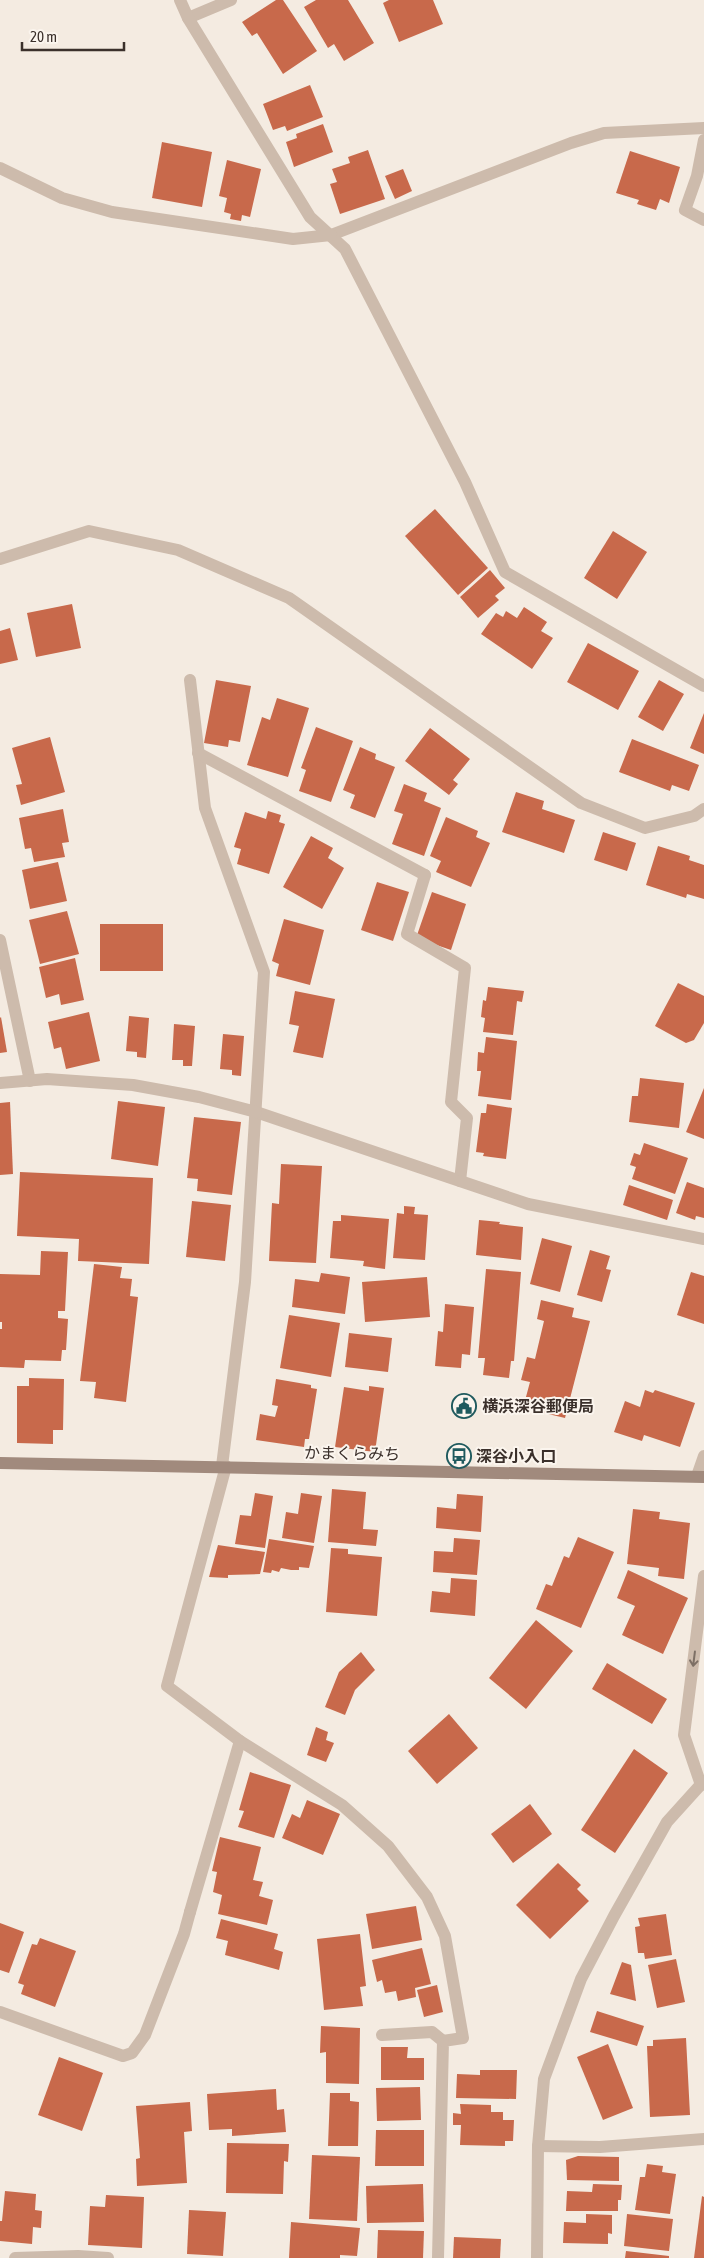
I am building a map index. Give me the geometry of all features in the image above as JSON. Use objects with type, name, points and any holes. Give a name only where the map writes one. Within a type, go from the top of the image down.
[{"type":"main road","name":"かまくらみち","points":[[0,1463],[701,1477]]},
{"type":"street","points":[[180,0],[188,18],[310,217],[345,249],[465,482],[505,572],[704,686]]},
{"type":"street","points":[[188,18],[231,0]]},
{"type":"street","points":[[0,168],[62,198],[112,212],[293,239],[331,235],[572,143],[604,133],[704,128]]},
{"type":"street","points":[[704,140],[697,176],[686,210],[704,220]]},
{"type":"street","points":[[0,559],[89,531],[178,550],[289,598],[581,803],[645,828],[694,816],[704,809]]},
{"type":"street","points":[[190,680],[205,808],[264,972],[245,1282],[224,1466],[167,1686],[240,1740],[342,1806],[388,1846],[427,1897],[445,1936],[463,2038],[443,2041],[432,2032],[382,2035]]},
{"type":"street","points":[[198,753],[425,874],[407,934],[465,968],[451,1102],[467,1118],[460,1181]]},
{"type":"street","points":[[0,940],[30,1081]]},
{"type":"street","points":[[0,1083],[47,1079],[133,1085],[199,1097],[256,1112],[528,1204],[704,1239]]},
{"type":"street","points":[[701,1477],[704,1456]]},
{"type":"street","points":[[537,2258],[538,2146],[544,2079],[581,1979],[667,1822],[702,1783],[684,1735],[704,1576]]},
{"type":"street","points":[[0,2012],[123,2056],[132,2053],[145,2035],[184,1934],[240,1740]]},
{"type":"street","points":[[438,2258],[443,2041]]},
{"type":"street","points":[[538,2146],[600,2148],[704,2139]]},
{"type":"street","points":[[15,2258],[78,2256],[108,2258]]},
{"type":"building","points":[[276,0],[283,0],[317,51],[283,74],[257,33],[252,36],[242,22]]},
{"type":"building","points":[[316,0],[348,0],[374,43],[344,61],[334,44],[328,48],[304,7]]},
{"type":"building","points":[[389,0],[433,0],[443,24],[399,42],[383,3]]},
{"type":"building","points":[[310,85],[323,117],[287,131],[285,126],[273,130],[263,104]]},
{"type":"building","points":[[323,124],[333,152],[294,167],[286,142],[297,138],[296,134]]},
{"type":"building","points":[[162,142],[212,152],[202,207],[152,198]]},
{"type":"building","points":[[368,150],[385,199],[340,214],[330,184],[337,182],[332,169],[350,163],[348,157]]},
{"type":"building","points":[[630,151],[680,167],[669,203],[660,199],[656,210],[637,204],[639,200],[616,193]]},
{"type":"building","points":[[227,160],[261,169],[250,217],[242,215],[241,221],[230,219],[231,214],[224,212],[227,198],[219,196]]},
{"type":"building","points":[[403,169],[412,191],[395,199],[385,176]]},
{"type":"building","points":[[435,509],[488,568],[458,595],[405,536]]},
{"type":"building","points":[[613,531],[647,552],[617,599],[584,578]]},
{"type":"building","points":[[490,570],[505,588],[495,596],[499,600],[478,618],[460,597]]},
{"type":"building","points":[[72,604],[81,648],[36,657],[27,613]]},
{"type":"building","points":[[524,607],[547,622],[541,631],[553,638],[532,669],[481,634],[496,613],[503,617],[506,611],[517,618]]},
{"type":"building","points":[[10,628],[18,660],[0,664],[0,631]]},
{"type":"building","points":[[588,643],[639,671],[618,710],[567,682]]},
{"type":"building","points":[[216,680],[251,686],[240,742],[229,740],[228,747],[204,743]]},
{"type":"building","points":[[659,680],[684,694],[663,731],[638,717]]},
{"type":"building","points":[[277,698],[309,708],[288,777],[247,765],[262,717],[270,720]]},
{"type":"building","points":[[704,713],[704,754],[690,748]]},
{"type":"building","points":[[316,727],[353,741],[331,802],[299,791],[306,770],[301,768]]},
{"type":"building","points":[[430,728],[470,759],[453,780],[458,784],[449,795],[405,761]]},
{"type":"building","points":[[50,737],[65,792],[21,805],[16,785],[22,784],[12,748]]},
{"type":"building","points":[[632,739],[699,765],[689,791],[672,785],[670,791],[619,772]]},
{"type":"building","points":[[360,747],[376,754],[375,759],[395,767],[375,818],[350,808],[355,795],[343,790]]},
{"type":"building","points":[[404,784],[427,793],[424,801],[441,808],[424,856],[392,844],[403,814],[394,811]]},
{"type":"building","points":[[516,792],[544,801],[542,809],[575,820],[564,853],[502,832]]},
{"type":"building","points":[[63,809],[69,842],[62,843],[65,857],[34,862],[31,848],[25,849],[19,818]]},
{"type":"building","points":[[268,811],[281,815],[279,822],[285,824],[269,874],[237,864],[241,849],[234,847],[245,812],[266,819]]},
{"type":"building","points":[[446,817],[478,831],[476,837],[490,843],[471,887],[436,872],[441,861],[430,856]]},
{"type":"building","points":[[603,832],[636,843],[627,871],[594,860]]},
{"type":"building","points":[[311,836],[333,848],[328,858],[344,868],[322,909],[283,887]]},
{"type":"building","points":[[658,846],[690,856],[689,860],[704,865],[704,899],[687,894],[686,898],[646,885]]},
{"type":"building","points":[[58,862],[67,901],[30,909],[22,870]]},
{"type":"building","points":[[377,882],[409,892],[393,941],[361,930]]},
{"type":"building","points":[[432,892],[466,904],[451,950],[416,938]]},
{"type":"building","points":[[67,911],[79,954],[40,964],[29,920]]},
{"type":"building","points":[[284,919],[324,930],[310,985],[276,976],[279,964],[272,961]]},
{"type":"building","points":[[100,924],[163,924],[163,971],[100,971]]},
{"type":"building","points":[[75,958],[84,1000],[61,1005],[59,994],[46,998],[39,967]]},
{"type":"building","points":[[678,983],[704,996],[704,1023],[694,1040],[686,1043],[655,1026]]},
{"type":"building","points":[[488,987],[524,991],[522,1002],[517,1001],[513,1035],[483,1032],[485,1018],[481,1017],[483,1000],[486,1001]]},
{"type":"building","points":[[295,991],[335,999],[323,1058],[293,1052],[299,1026],[289,1024]]},
{"type":"building","points":[[89,1012],[100,1061],[66,1069],[61,1047],[54,1049],[48,1022]]},
{"type":"building","points":[[129,1016],[149,1018],[146,1058],[137,1057],[137,1052],[126,1051]]},
{"type":"building","points":[[0,1018],[7,1052],[0,1053]]},
{"type":"building","points":[[174,1024],[195,1026],[192,1066],[183,1066],[183,1060],[172,1060]]},
{"type":"building","points":[[223,1034],[244,1036],[241,1076],[232,1075],[232,1070],[220,1069]]},
{"type":"building","points":[[486,1037],[517,1041],[511,1100],[478,1096],[481,1071],[477,1071],[478,1052],[484,1053]]},
{"type":"building","points":[[640,1078],[684,1083],[679,1128],[629,1122],[632,1096],[638,1096]]},
{"type":"building","points":[[704,1088],[704,1139],[686,1132]]},
{"type":"building","points":[[118,1101],[165,1107],[158,1166],[111,1159]]},
{"type":"building","points":[[10,1102],[13,1174],[0,1175],[0,1103]]},
{"type":"building","points":[[487,1104],[512,1108],[506,1159],[483,1156],[484,1153],[476,1152],[481,1113],[486,1113]]},
{"type":"building","points":[[194,1117],[241,1122],[232,1195],[197,1191],[198,1179],[187,1178]]},
{"type":"building","points":[[644,1143],[688,1158],[675,1194],[632,1179],[636,1167],[630,1165],[634,1153],[640,1155]]},
{"type":"building","points":[[281,1164],[322,1166],[316,1263],[269,1261],[272,1203],[279,1204]]},
{"type":"building","points":[[20,1172],[153,1178],[149,1264],[78,1261],[79,1239],[17,1236]]},
{"type":"building","points":[[687,1182],[704,1188],[704,1218],[696,1216],[695,1220],[676,1213]]},
{"type":"building","points":[[629,1185],[673,1200],[667,1220],[623,1205]]},
{"type":"building","points":[[192,1201],[231,1205],[225,1261],[186,1257]]},
{"type":"building","points":[[404,1206],[415,1207],[414,1214],[428,1215],[425,1260],[393,1258],[397,1213],[404,1214]]},
{"type":"building","points":[[341,1215],[389,1219],[385,1269],[363,1266],[364,1261],[330,1258],[333,1221],[341,1221]]},
{"type":"building","points":[[479,1220],[523,1227],[521,1260],[476,1255]]},
{"type":"building","points":[[542,1238],[572,1246],[560,1292],[530,1284]]},
{"type":"building","points":[[590,1250],[610,1256],[606,1269],[611,1270],[602,1302],[577,1295]]},
{"type":"building","points":[[41,1251],[68,1252],[65,1311],[58,1311],[58,1318],[68,1319],[66,1350],[62,1350],[61,1361],[25,1360],[24,1368],[0,1367],[0,1329],[2,1329],[2,1322],[0,1322],[0,1274],[40,1275]]},
{"type":"building","points":[[94,1264],[122,1267],[120,1278],[132,1279],[130,1296],[138,1297],[126,1402],[94,1398],[96,1382],[80,1381]]},
{"type":"building","points":[[486,1269],[521,1272],[514,1361],[511,1361],[509,1378],[483,1375],[485,1358],[478,1358]]},
{"type":"building","points":[[691,1272],[704,1276],[704,1324],[677,1315]]},
{"type":"building","points":[[321,1273],[350,1277],[345,1314],[292,1307],[295,1279],[319,1282]]},
{"type":"building","points":[[427,1277],[430,1317],[365,1322],[362,1282]]},
{"type":"building","points":[[541,1300],[574,1308],[572,1317],[590,1321],[565,1418],[523,1408],[530,1382],[521,1380],[527,1357],[535,1359],[544,1321],[537,1319]]},
{"type":"building","points":[[445,1304],[474,1307],[470,1355],[462,1354],[461,1368],[435,1366],[438,1331],[443,1332]]},
{"type":"building","points":[[289,1315],[340,1323],[331,1377],[280,1368]]},
{"type":"building","points":[[349,1333],[392,1338],[388,1372],[345,1367]]},
{"type":"building","points":[[29,1378],[64,1379],[63,1430],[53,1430],[53,1444],[17,1443],[17,1386],[29,1386]]},
{"type":"building","points":[[276,1379],[311,1385],[311,1388],[317,1389],[309,1439],[305,1439],[304,1447],[256,1440],[260,1414],[275,1417],[278,1406],[272,1405]]},
{"type":"building","points":[[369,1386],[384,1388],[375,1452],[335,1447],[344,1387],[369,1391]]},
{"type":"building","points":[[645,1390],[653,1393],[655,1390],[695,1403],[680,1447],[644,1435],[642,1441],[614,1432],[625,1401],[640,1407]]},
{"type":"building","points":[[332,1489],[366,1492],[363,1529],[378,1530],[376,1546],[328,1542]]},
{"type":"building","points":[[255,1493],[273,1496],[265,1548],[235,1544],[240,1515],[251,1516]]},
{"type":"building","points":[[301,1493],[322,1496],[314,1543],[282,1538],[286,1512],[298,1514]]},
{"type":"building","points":[[457,1494],[483,1496],[481,1532],[436,1528],[437,1507],[456,1509]]},
{"type":"building","points":[[633,1509],[660,1512],[659,1519],[690,1523],[684,1579],[658,1576],[659,1568],[627,1564]]},
{"type":"building","points":[[578,1537],[614,1552],[581,1628],[536,1609],[546,1584],[552,1586],[564,1556],[569,1558]]},
{"type":"building","points":[[454,1538],[480,1540],[477,1575],[433,1572],[434,1551],[453,1552]]},
{"type":"building","points":[[269,1539],[314,1546],[309,1568],[299,1567],[299,1570],[291,1570],[281,1568],[279,1572],[272,1570],[271,1573],[263,1572]]},
{"type":"building","points":[[218,1545],[265,1552],[260,1574],[228,1575],[228,1578],[209,1577]]},
{"type":"building","points":[[331,1548],[348,1549],[348,1554],[382,1557],[377,1616],[326,1612]]},
{"type":"building","points":[[628,1570],[688,1598],[663,1654],[622,1635],[635,1606],[617,1598]]},
{"type":"building","points":[[451,1578],[477,1580],[475,1616],[430,1612],[432,1591],[450,1593]]},
{"type":"building","points":[[536,1620],[573,1651],[526,1709],[489,1678]]},
{"type":"building","points":[[361,1652],[375,1670],[355,1690],[345,1715],[325,1707],[339,1672]]},
{"type":"building","points":[[607,1663],[667,1699],[652,1724],[592,1689]]},
{"type":"building","points":[[449,1714],[478,1748],[437,1784],[408,1751]]},
{"type":"building","points":[[316,1727],[328,1732],[326,1740],[334,1743],[326,1762],[307,1755]]},
{"type":"building","points":[[634,1749],[668,1773],[615,1853],[581,1830]]},
{"type":"building","points":[[250,1772],[291,1785],[274,1838],[238,1827],[244,1811],[239,1810]]},
{"type":"building","points":[[307,1800],[340,1814],[323,1855],[282,1838],[292,1814],[300,1818]]},
{"type":"building","points":[[530,1804],[552,1834],[513,1863],[491,1834]]},
{"type":"building","points":[[220,1837],[261,1847],[253,1880],[263,1882],[259,1896],[273,1900],[267,1925],[218,1914],[222,1895],[213,1892],[217,1872],[212,1871]]},
{"type":"building","points":[[558,1863],[581,1885],[577,1889],[589,1901],[550,1939],[516,1905]]},
{"type":"building","points":[[416,1906],[422,1940],[372,1949],[366,1914]]},
{"type":"building","points":[[666,1914],[672,1955],[645,1959],[644,1953],[638,1953],[635,1927],[640,1926],[638,1918]]},
{"type":"building","points":[[221,1919],[278,1934],[274,1949],[283,1952],[279,1970],[225,1955],[228,1941],[216,1938]]},
{"type":"building","points":[[0,1923],[24,1932],[9,1973],[0,1970]]},
{"type":"building","points":[[360,1934],[366,1986],[360,1987],[363,2006],[324,2010],[317,1939]]},
{"type":"building","points":[[40,1938],[76,1951],[55,2007],[21,1994],[24,1985],[18,1983],[32,1944],[37,1945]]},
{"type":"building","points":[[422,1948],[431,1984],[415,1988],[416,1997],[398,2001],[396,1991],[385,1993],[382,1980],[377,1982],[372,1960]]},
{"type":"building","points":[[676,1959],[685,2002],[657,2008],[648,1965]]},
{"type":"building","points":[[622,1962],[631,1965],[636,2001],[610,1994]]},
{"type":"building","points":[[437,1985],[443,2012],[424,2017],[417,1990]]},
{"type":"building","points":[[597,2011],[644,2026],[637,2046],[590,2032]]},
{"type":"building","points":[[321,2026],[360,2028],[359,2084],[326,2083],[326,2052],[320,2053]]},
{"type":"building","points":[[686,2038],[690,2115],[650,2117],[647,2046],[653,2046],[653,2040]]},
{"type":"building","points":[[608,2044],[633,2108],[603,2120],[577,2057]]},
{"type":"building","points":[[381,2047],[408,2047],[407,2058],[424,2058],[424,2080],[381,2080]]},
{"type":"building","points":[[59,2057],[103,2073],[82,2131],[38,2115]]},
{"type":"building","points":[[480,2070],[517,2070],[516,2099],[456,2098],[457,2074],[480,2075]]},
{"type":"building","points":[[420,2087],[421,2120],[377,2121],[376,2088]]},
{"type":"building","points":[[276,2089],[277,2110],[284,2109],[286,2132],[232,2136],[232,2129],[209,2130],[207,2094]]},
{"type":"building","points":[[330,2093],[350,2093],[350,2101],[359,2102],[358,2146],[328,2146]]},
{"type":"building","points":[[190,2102],[192,2131],[184,2132],[187,2183],[137,2186],[136,2159],[140,2158],[136,2106]]},
{"type":"building","points":[[460,2104],[491,2105],[491,2112],[503,2112],[503,2120],[514,2120],[513,2141],[505,2141],[505,2146],[460,2145],[461,2125],[453,2125],[453,2113],[461,2114]]},
{"type":"building","points":[[376,2130],[424,2130],[424,2166],[375,2166]]},
{"type":"building","points":[[227,2143],[289,2144],[288,2162],[284,2161],[283,2194],[226,2193]]},
{"type":"building","points":[[312,2155],[360,2157],[357,2221],[309,2219]]},
{"type":"building","points":[[578,2156],[619,2157],[619,2181],[567,2180],[566,2160]]},
{"type":"building","points":[[647,2164],[663,2166],[662,2172],[676,2174],[670,2214],[635,2210],[640,2177],[645,2177]]},
{"type":"building","points":[[423,2184],[424,2222],[367,2223],[366,2186]]},
{"type":"building","points":[[593,2184],[622,2185],[621,2200],[618,2200],[618,2211],[566,2211],[567,2191],[592,2192]]},
{"type":"building","points":[[5,2191],[36,2194],[35,2210],[42,2211],[41,2228],[33,2227],[32,2244],[0,2241],[0,2221],[2,2221]]},
{"type":"building","points":[[106,2195],[144,2197],[142,2248],[88,2245],[90,2206],[105,2207]]},
{"type":"building","points":[[702,2196],[704,2197],[704,2258],[694,2258]]},
{"type":"building","points":[[189,2210],[226,2212],[223,2256],[187,2254]]},
{"type":"building","points":[[586,2214],[612,2215],[612,2234],[608,2233],[608,2244],[563,2243],[564,2222],[586,2223]]},
{"type":"building","points":[[627,2214],[673,2219],[669,2251],[624,2246]]},
{"type":"building","points":[[291,2222],[360,2228],[357,2256],[289,2258]]},
{"type":"building","points":[[378,2230],[424,2231],[423,2258],[377,2258]]},
{"type":"building","points":[[454,2237],[501,2239],[500,2258],[453,2258]]},
{"type":"building","points":[[626,2251],[669,2256],[669,2258],[625,2258]]},
{"type":"place","name":"横浜深谷郵便局","points":[[464,1406]]},
{"type":"place","name":"深谷小入口","points":[[459,1456]]}]
